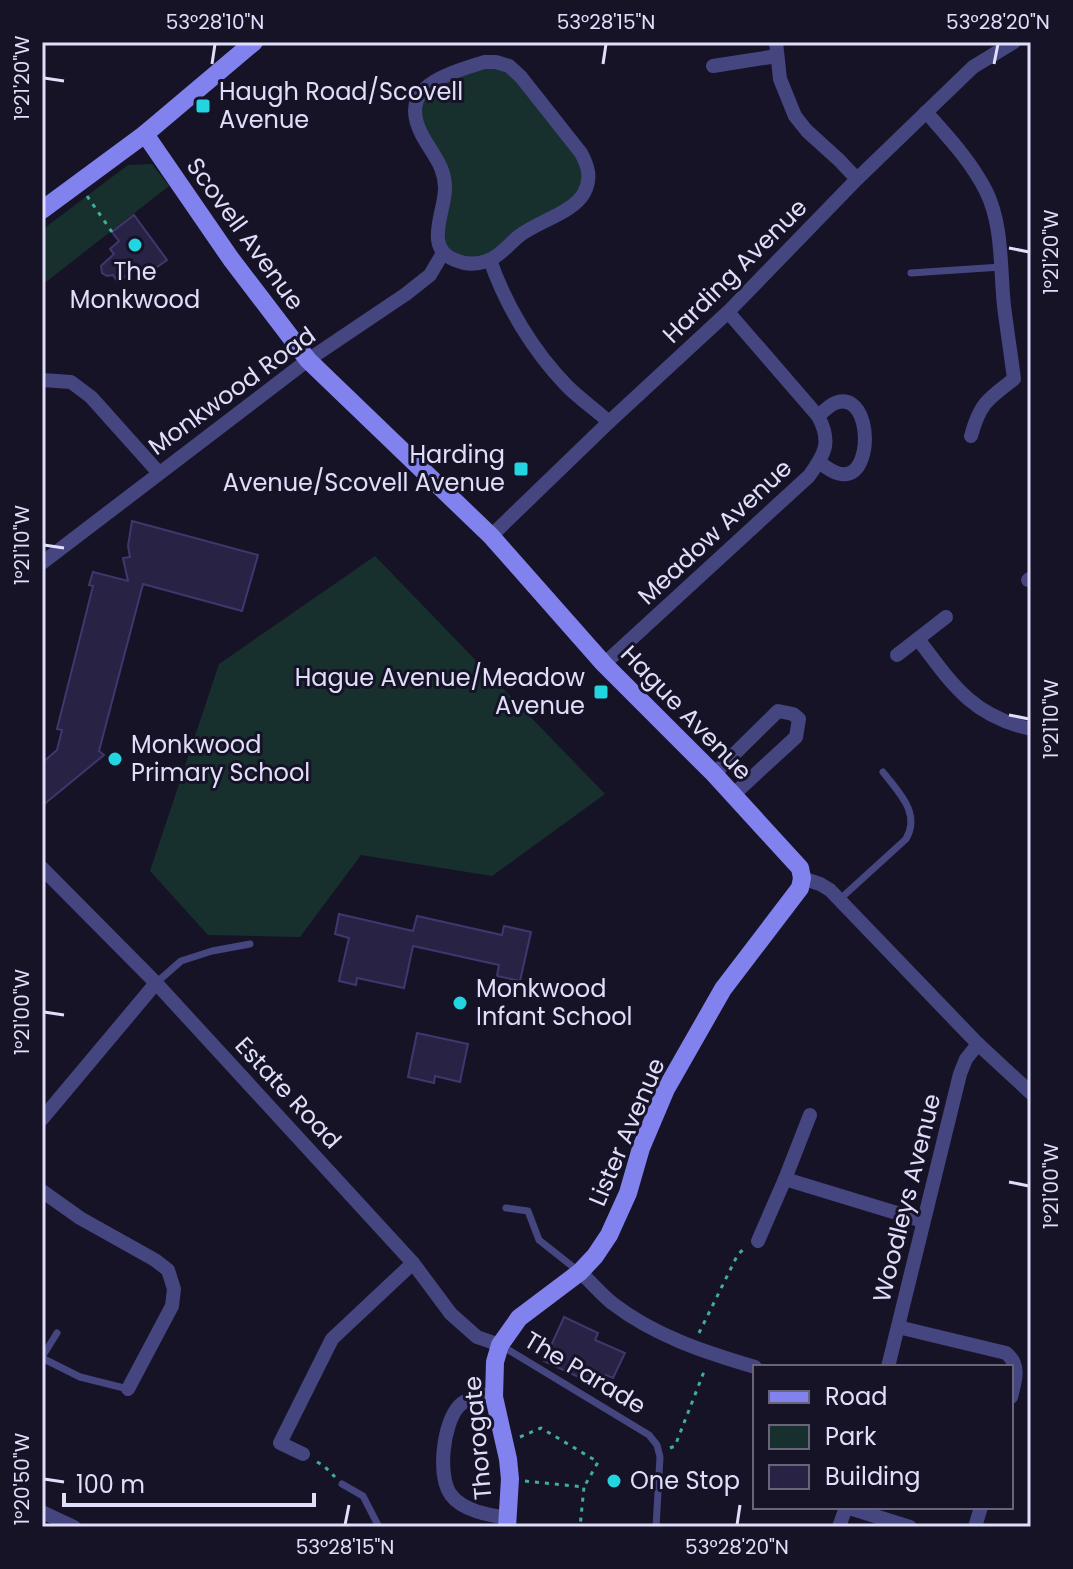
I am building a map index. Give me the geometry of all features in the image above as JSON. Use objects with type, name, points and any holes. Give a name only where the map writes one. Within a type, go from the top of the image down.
[{"type":"street","points":[[42,210],[145,134],[254,42]]},
{"type":"street","name":"Harding Avenue","points":[[491,536],[728,312],[857,179],[973,67],[1014,42]]},
{"type":"street","points":[[712,66],[776,49],[780,79],[795,116],[857,179]]},
{"type":"street","points":[[484,62],[509,66],[581,153],[590,177],[586,190],[567,209],[535,226],[490,260],[478,264],[466,263],[453,260],[443,253],[438,241],[444,205],[443,170],[416,120],[419,94],[443,76],[484,62]]},
{"type":"street","points":[[926,112],[963,155],[987,193],[994,214],[1014,379],[985,402],[977,414],[971,436]]},
{"type":"street","name":"Scovell Avenue","points":[[145,134],[231,259],[308,360]]},
{"type":"street","name":"Monkwood Road","points":[[42,563],[308,360],[406,294],[430,275],[443,253]]},
{"type":"street","points":[[490,260],[499,285],[540,354],[568,387],[609,422]]},
{"type":"street","points":[[728,312],[818,416]]},
{"type":"street","name":"Hague Avenue","points":[[308,360],[491,536],[604,664],[792,857],[800,868],[802,878],[830,890],[978,1044],[1031,1093]]},
{"type":"street","points":[[42,380],[71,382],[91,397],[159,473]]},
{"type":"street","name":"Meadow Avenue","points":[[604,664],[809,476],[824,452],[826,440],[825,428],[818,416],[832,405],[851,403],[862,419],[865,435],[863,457],[858,468],[851,474],[842,475],[819,462]]},
{"type":"street","points":[[897,655],[946,617]]},
{"type":"street","points":[[918,639],[951,683],[970,702],[1007,723],[1031,729]]},
{"type":"street","points":[[714,774],[778,711],[793,714],[799,719],[796,737],[733,795]]},
{"type":"street","name":"Estate Road","points":[[42,868],[156,983],[413,1263],[451,1314],[477,1337],[500,1345]]},
{"type":"street","name":"Lister Avenue","points":[[500,1345],[519,1318],[580,1272],[609,1235],[628,1193],[641,1148],[666,1089],[723,989],[800,888],[802,878]]},
{"type":"street","points":[[42,1119],[156,983]]},
{"type":"street","name":"Woodleys Avenue","points":[[888,1365],[960,1074],[966,1059],[978,1044]]},
{"type":"street","points":[[758,1241],[810,1115]]},
{"type":"street","points":[[785,1179],[923,1221]]},
{"type":"street","points":[[42,1191],[80,1218],[168,1270],[174,1289],[172,1306],[128,1389]]},
{"type":"street","points":[[303,1454],[280,1443],[332,1339],[413,1263]]},
{"type":"street","points":[[580,1272],[611,1302],[642,1324],[692,1348],[753,1366]]},
{"type":"street","points":[[898,1327],[1006,1353],[1016,1365],[1013,1389]]},
{"type":"street","name":"Thorogate","points":[[500,1345],[495,1362],[494,1394],[510,1479],[507,1522]]},
{"type":"street","points":[[494,1394],[464,1402],[455,1412],[446,1441],[443,1474],[451,1495],[460,1503],[507,1522]]},
{"type":"street","points":[[852,1509],[910,1527]]},
{"type":"street","points":[[49,1519],[74,1527]]},
{"type":"lane","points":[[911,273],[1001,267]]},
{"type":"lane","points":[[839,900],[912,830],[910,808],[883,772]]},
{"type":"lane","points":[[156,983],[181,961],[250,944]]},
{"type":"lane","points":[[506,1208],[528,1211],[539,1240],[580,1272]]},
{"type":"lane","points":[[57,1333],[42,1358],[80,1377],[128,1389]]},
{"type":"lane","name":"The Parade","points":[[500,1345],[649,1435],[659,1452]]},
{"type":"lane","points":[[656,1527],[659,1452]]},
{"type":"lane","points":[[342,1484],[363,1496],[379,1527]]},
{"type":"path","points":[[78,184],[112,232]]},
{"type":"path","points":[[692,1348],[738,1254],[758,1241]]},
{"type":"path","points":[[659,1452],[675,1446],[711,1354]]},
{"type":"path","points":[[505,1443],[541,1428],[598,1462],[584,1487],[580,1527]]},
{"type":"path","points":[[303,1454],[323,1465],[342,1484]]},
{"type":"path","points":[[510,1479],[584,1487]]},
{"type":"green space","points":[[484,62],[509,66],[581,153],[586,190],[490,260],[443,253],[445,186],[422,135],[419,94]]},
{"type":"green space","points":[[152,164],[169,186],[42,285],[42,230],[128,165]]},
{"type":"green space","points":[[375,556],[605,794],[492,876],[361,855],[300,937],[208,935],[150,871],[219,664]]},
{"type":"building","name":"The Monkwood","points":[[134,215],[167,260],[143,277],[136,268],[118,282],[113,275],[102,273],[101,266],[114,254],[110,249],[119,241],[112,232]]},
{"type":"building","points":[[132,521],[258,555],[242,611],[143,584],[99,751],[104,755],[42,806],[42,763],[57,750],[62,730],[57,729],[93,586],[89,585],[93,572],[128,581],[123,558],[130,557],[128,546]]},
{"type":"building","points":[[339,914],[413,931],[417,916],[502,935],[504,926],[531,932],[520,981],[497,976],[499,965],[413,946],[404,988],[357,978],[356,985],[339,981],[349,938],[335,934]]},
{"type":"building","points":[[417,1033],[468,1044],[460,1082],[435,1076],[434,1083],[408,1077]]},
{"type":"building","points":[[564,1317],[598,1333],[595,1340],[625,1353],[613,1378],[606,1375],[603,1382],[589,1376],[587,1381],[544,1361]]},
{"type":"place","name":"Haugh Road/Scovell Avenue","points":[[203,106]]},
{"type":"place","name":"The Monkwood","points":[[135,245]]},
{"type":"place","name":"Harding Avenue/Scovell Avenue","points":[[521,469]]},
{"type":"place","name":"Hague Avenue/Meadow Avenue","points":[[601,692]]},
{"type":"place","name":"Monkwood Primary School","points":[[115,759]]},
{"type":"place","name":"Monkwood Infant School","points":[[460,1003]]},
{"type":"place","name":"One Stop","points":[[614,1481]]}]
